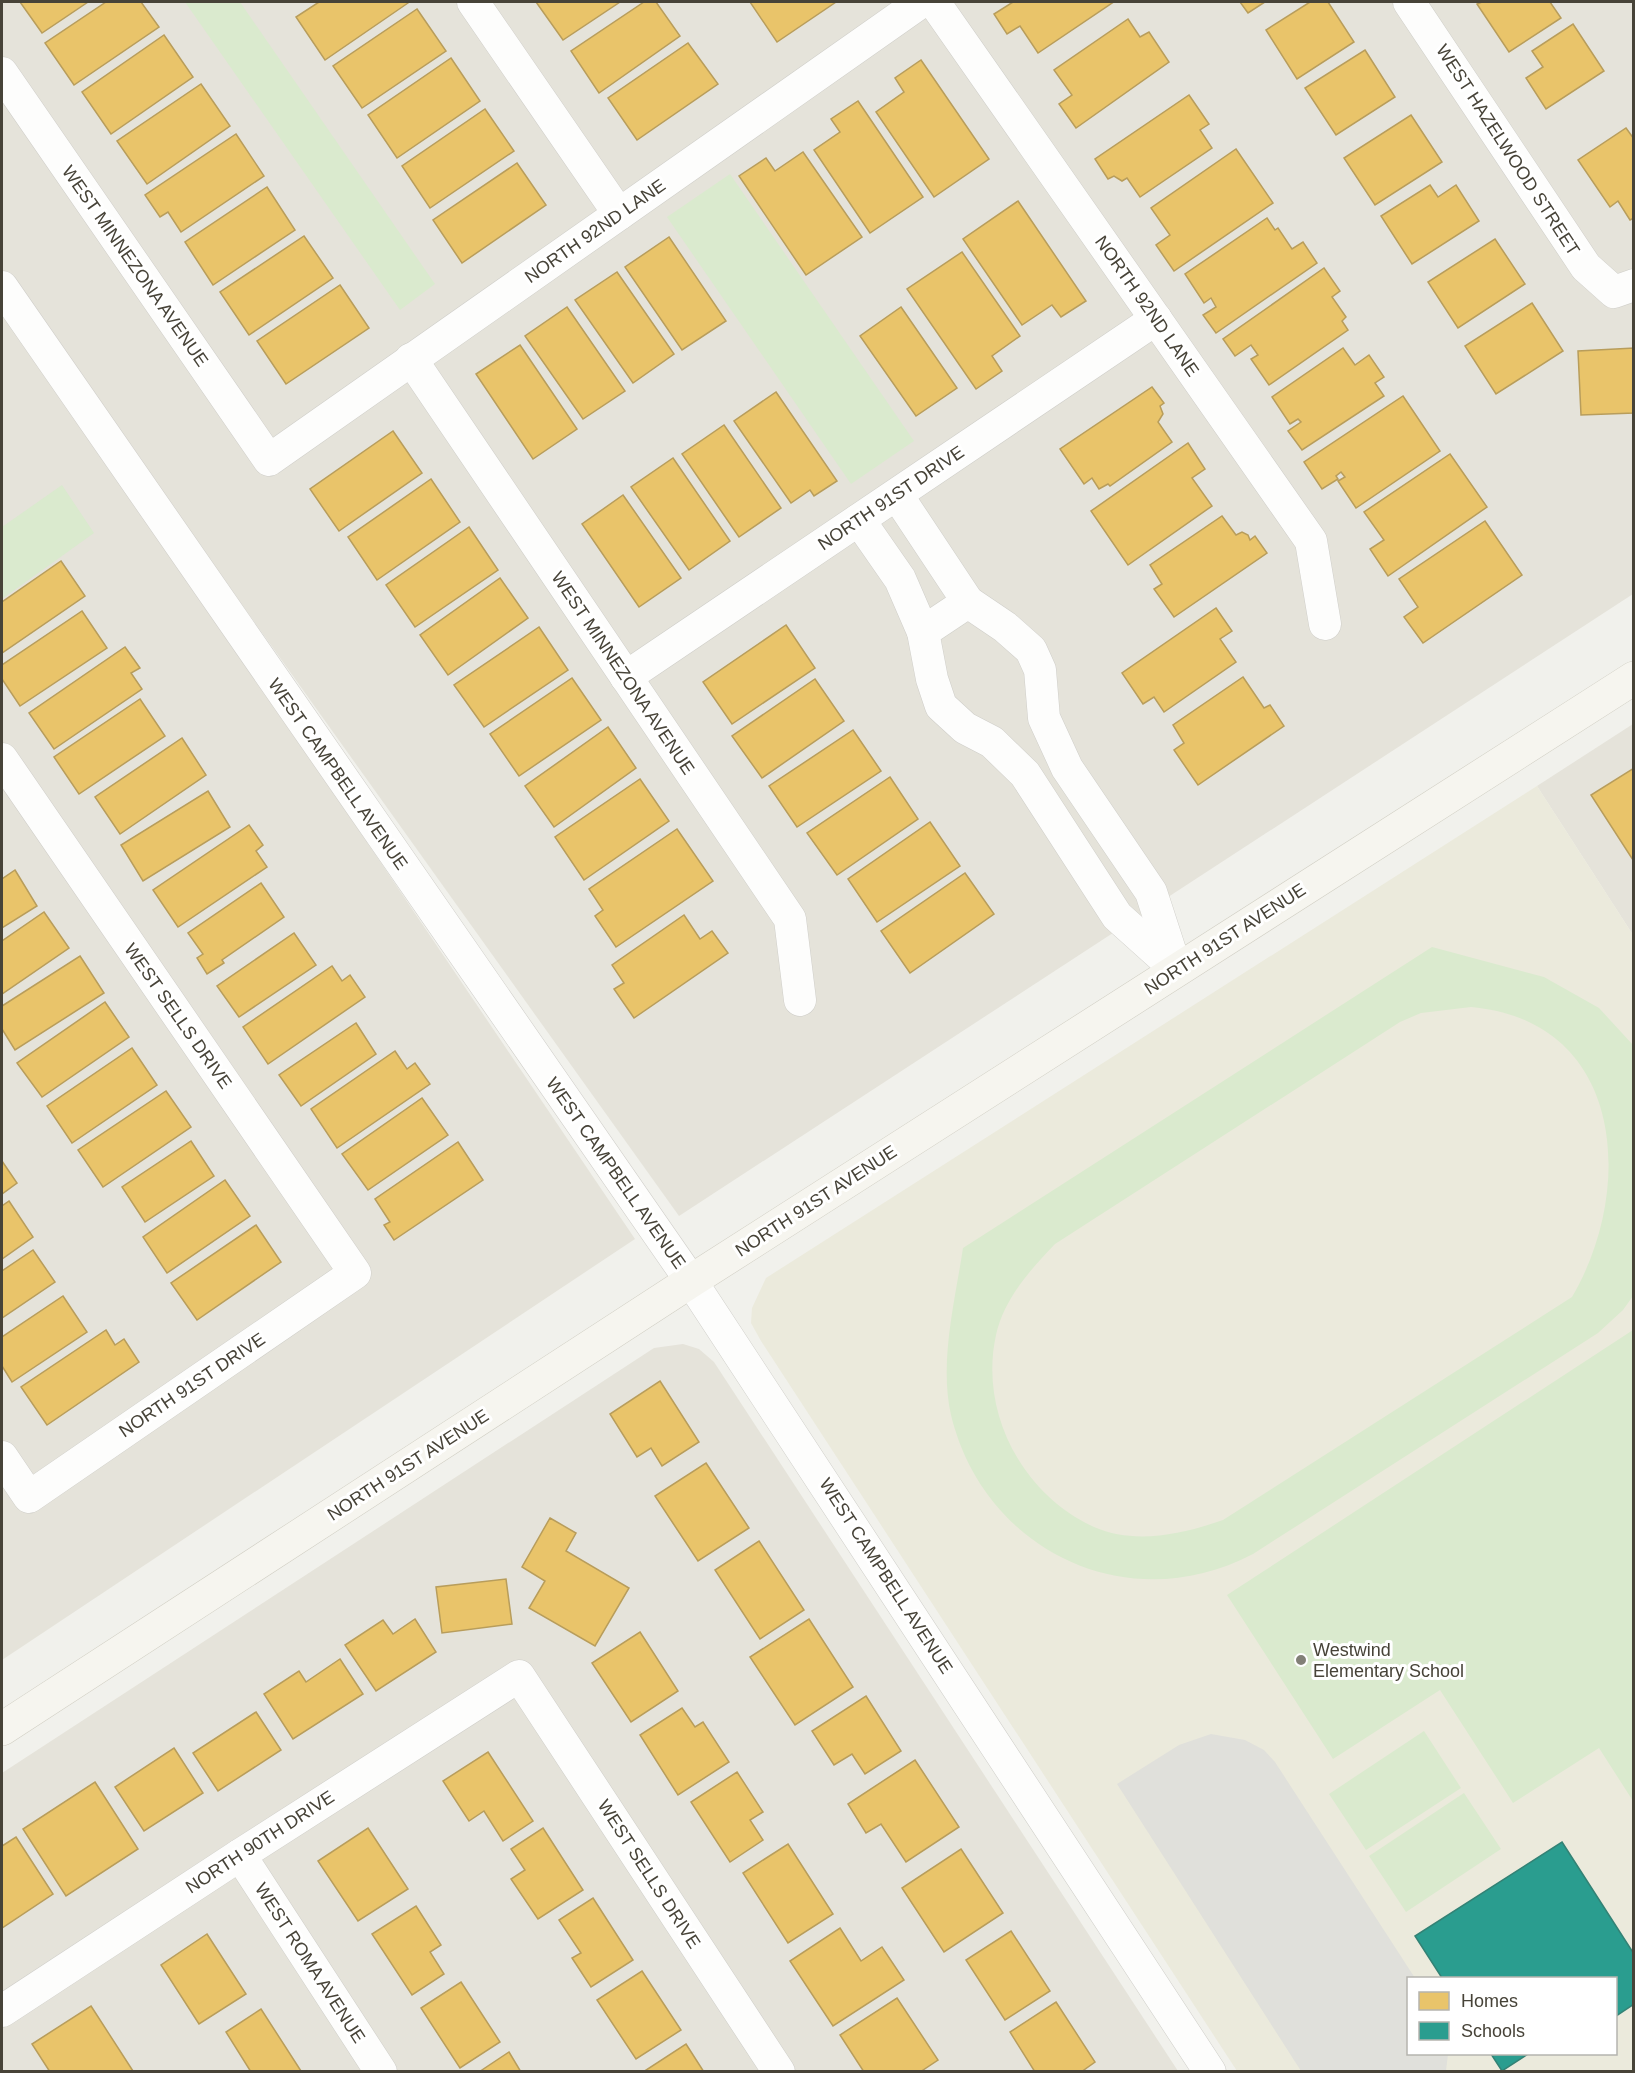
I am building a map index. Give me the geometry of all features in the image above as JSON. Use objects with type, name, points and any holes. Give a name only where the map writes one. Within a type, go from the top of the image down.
[{"type":"main road","name":"NORTH 91ST AVENUE","points":[[2,1729],[691,1281],[1634,678]]},
{"type":"street","points":[[473,2],[619,214]]},
{"type":"street","name":"NORTH 92ND LANE","points":[[269,460],[921,2]]},
{"type":"street","name":"NORTH 92ND LANE","points":[[934,2],[1311,541],[1325,624]]},
{"type":"street","name":"WEST HAZELWOOD STREET","points":[[1409,2],[1586,267],[1624,288]]},
{"type":"street","name":"WEST MINNEZONA AVENUE","points":[[2,73],[269,460]]},
{"type":"street","name":"WEST CAMPBELL AVENUE","points":[[2,287],[691,1281],[1210,2072]]},
{"type":"street","name":"NORTH 91ST DRIVE","points":[[626,677],[1156,319]]},
{"type":"street","name":"WEST MINNEZONA AVENUE","points":[[411,359],[790,919],[800,1000]]},
{"type":"street","points":[[897,495],[968,602],[1005,627],[1031,650],[1040,670],[1044,718],[1066,768],[1151,892],[1176,969]]},
{"type":"street","points":[[859,520],[900,579],[923,632],[932,679],[941,706],[965,728],[992,741],[1025,774],[1117,916],[1176,969]]},
{"type":"street","points":[[923,632],[968,602]]},
{"type":"street","name":"WEST SELLS DRIVE","points":[[2,759],[355,1273]]},
{"type":"street","name":"NORTH 91ST DRIVE","points":[[2,1457],[29,1497],[355,1273]]},
{"type":"street","name":"WEST SELLS DRIVE","points":[[519,1676],[779,2072]]},
{"type":"street","name":"NORTH 90TH DRIVE","points":[[2,2011],[240,1854],[519,1676]]},
{"type":"street","name":"WEST ROMA AVENUE","points":[[240,1854],[381,2072]]},
{"type":"shaded area","points":[[2,2],[1633,2],[1633,594],[679,1216],[2,269]]},
{"type":"shaded area","points":[[2,302],[635,1239],[2,1660]]},
{"type":"shaded area","points":[[1633,724],[1633,935],[1537,786]]},
{"type":"shaded area","name":"Westwind Elementary School","points":[[1537,786],[1633,935],[1633,2071],[1237,2071],[761,1341],[751,1323],[752,1308],[766,1278]]},
{"type":"shaded area","points":[[683,1344],[699,1349],[714,1362],[1178,2071],[2,2072],[2,1773],[654,1348]]},
{"type":"shaded area","points":[[1211,1734],[1245,1740],[1264,1750],[1275,1762],[1414,1977],[1407,1977],[1407,2055],[1448,2055],[1446,2071],[1301,2071],[1117,1784],[1179,1745]]},
{"type":"green space","points":[[185,2],[240,2],[435,284],[400,310]]},
{"type":"green space","points":[[730,174],[914,441],[851,484],[667,217]]},
{"type":"green space","points":[[62,485],[94,533],[2,599],[2,527]]},
{"type":"green space","points":[[1432,947],[1544,977],[1599,1008],[1633,1045],[1633,1296],[1623,1310],[1598,1333],[1253,1554],[1205,1573],[1158,1579],[1111,1575],[1068,1560],[1028,1536],[995,1503],[968,1463],[951,1415],[948,1395],[947,1353],[963,1248]],"holes":[[[1471,1007],[1522,1019],[1561,1043],[1588,1077],[1603,1117],[1609,1162],[1605,1209],[1592,1254],[1572,1297],[1223,1520],[1192,1530],[1159,1536],[1126,1535],[1094,1527],[1068,1512],[1046,1494],[1027,1472],[1012,1448],[1001,1421],[994,1393],[992,1364],[996,1335],[1005,1309],[1027,1275],[1055,1244],[1400,1022],[1421,1013]]]},
{"type":"green space","points":[[1633,1330],[1633,1801],[1599,1748],[1513,1803],[1440,1690],[1333,1759],[1227,1595]]},
{"type":"green space","points":[[1424,1731],[1461,1788],[1366,1850],[1329,1794]]},
{"type":"green space","points":[[1464,1793],[1501,1849],[1406,1912],[1369,1856]]},
{"type":"building: Homes","points":[[20,2],[88,2],[42,33]]},
{"type":"building: Homes","points":[[106,2],[141,2],[159,27],[74,85],[45,43]]},
{"type":"building: Homes","points":[[319,2],[408,3],[325,60],[296,17]]},
{"type":"building: Homes","points":[[536,2],[620,2],[563,40]]},
{"type":"building: Homes","points":[[644,2],[656,2],[680,36],[599,93],[571,51]]},
{"type":"building: Homes","points":[[750,2],[836,2],[777,42]]},
{"type":"building: Homes","points":[[1013,2],[1112,3],[1038,53],[1020,26],[1007,34],[994,14]]},
{"type":"building: Homes","points":[[1240,2],[1265,2],[1248,13]]},
{"type":"building: Homes","points":[[1310,2],[1328,2],[1354,42],[1297,79],[1266,30]]},
{"type":"building: Homes","points":[[1482,2],[1550,2],[1561,18],[1509,52],[1477,4]]},
{"type":"building: Homes","points":[[417,9],[446,51],[362,108],[333,66]]},
{"type":"building: Homes","points":[[1128,19],[1140,37],[1149,32],[1169,62],[1076,128],[1059,104],[1072,95],[1054,70]]},
{"type":"building: Homes","points":[[1573,24],[1604,71],[1546,109],[1526,78],[1543,67],[1532,51]]},
{"type":"building: Homes","points":[[164,35],[193,77],[111,134],[82,92]]},
{"type":"building: Homes","points":[[688,43],[718,84],[637,140],[608,98]]},
{"type":"building: Homes","points":[[1365,50],[1395,97],[1336,135],[1305,88]]},
{"type":"building: Homes","points":[[451,58],[480,101],[397,158],[368,115]]},
{"type":"building: Homes","points":[[921,60],[989,159],[934,197],[876,112],[904,92],[895,78]]},
{"type":"building: Homes","points":[[201,84],[230,126],[147,184],[117,141]]},
{"type":"building: Homes","points":[[1189,95],[1209,124],[1200,130],[1212,148],[1140,197],[1127,178],[1122,181],[1114,176],[1108,179],[1095,159]]},
{"type":"building: Homes","points":[[858,101],[923,197],[870,233],[814,150],[840,132],[831,119]]},
{"type":"building: Homes","points":[[485,109],[514,151],[430,208],[402,166]]},
{"type":"building: Homes","points":[[1411,115],[1442,162],[1375,205],[1344,158]]},
{"type":"building: Homes","points":[[1626,128],[1634,139],[1634,218],[1630,220],[1618,201],[1610,207],[1578,160]]},
{"type":"building: Homes","points":[[236,134],[264,176],[181,232],[168,212],[160,217],[145,195]]},
{"type":"building: Homes","points":[[1236,149],[1273,203],[1174,271],[1156,245],[1170,235],[1151,208]]},
{"type":"building: Homes","points":[[803,152],[862,237],[806,275],[739,176],[766,158],[775,171]]},
{"type":"building: Homes","points":[[517,163],[546,205],[462,263],[433,220]]},
{"type":"building: Homes","points":[[1430,185],[1438,197],[1456,185],[1479,221],[1412,264],[1381,216]]},
{"type":"building: Homes","points":[[267,187],[295,230],[213,285],[185,242]]},
{"type":"building: Homes","points":[[1018,201],[1086,301],[1061,317],[1052,305],[1022,325],[963,239]]},
{"type":"building: Homes","points":[[1267,218],[1275,230],[1278,228],[1292,249],[1303,242],[1317,263],[1216,333],[1203,315],[1216,307],[1211,298],[1204,303],[1185,274]]},
{"type":"building: Homes","points":[[304,236],[333,278],[249,335],[220,292]]},
{"type":"building: Homes","points":[[669,237],[726,321],[682,350],[625,267]]},
{"type":"building: Homes","points":[[1495,239],[1525,284],[1458,328],[1428,282]]},
{"type":"building: Homes","points":[[962,252],[1020,336],[992,356],[1002,371],[976,389],[907,289]]},
{"type":"building: Homes","points":[[1324,268],[1340,291],[1332,297],[1346,317],[1342,321],[1348,330],[1269,385],[1251,359],[1258,355],[1251,345],[1235,356],[1223,339]]},
{"type":"building: Homes","points":[[617,272],[674,354],[633,383],[575,300]]},
{"type":"building: Homes","points":[[340,285],[369,328],[286,384],[257,341]]},
{"type":"building: Homes","points":[[1532,303],[1563,351],[1496,394],[1465,346]]},
{"type":"building: Homes","points":[[567,307],[625,391],[583,419],[525,336]]},
{"type":"building: Homes","points":[[901,307],[957,388],[916,416],[860,336]]},
{"type":"building: Homes","points":[[520,345],[577,429],[533,459],[476,374]]},
{"type":"building: Homes","points":[[1343,348],[1355,365],[1369,355],[1384,377],[1375,383],[1384,396],[1302,450],[1288,431],[1301,422],[1298,419],[1290,424],[1272,397]]},
{"type":"building: Homes","points":[[1634,348],[1634,413],[1581,415],[1578,351]]},
{"type":"building: Homes","points":[[1152,387],[1164,403],[1160,406],[1163,414],[1158,422],[1172,442],[1110,486],[1108,484],[1099,489],[1092,478],[1084,484],[1060,449]]},
{"type":"building: Homes","points":[[776,392],[837,481],[814,496],[810,490],[791,503],[734,421]]},
{"type":"building: Homes","points":[[1403,396],[1440,451],[1356,508],[1338,481],[1345,477],[1341,472],[1336,476],[1338,479],[1322,489],[1304,462]]},
{"type":"building: Homes","points":[[724,425],[781,508],[739,537],[682,454]]},
{"type":"building: Homes","points":[[393,431],[422,473],[339,531],[310,489]]},
{"type":"building: Homes","points":[[1188,443],[1205,469],[1192,478],[1212,506],[1128,565],[1091,511]]},
{"type":"building: Homes","points":[[1450,454],[1487,507],[1388,576],[1370,549],[1384,540],[1364,512]]},
{"type":"building: Homes","points":[[673,458],[730,541],[689,570],[631,487]]},
{"type":"building: Homes","points":[[431,479],[460,522],[377,580],[348,537]]},
{"type":"building: Homes","points":[[623,495],[681,578],[639,607],[582,524]]},
{"type":"building: Homes","points":[[1222,516],[1236,535],[1242,532],[1248,535],[1250,540],[1255,536],[1267,553],[1174,617],[1154,589],[1162,584],[1150,565]]},
{"type":"building: Homes","points":[[1485,521],[1522,575],[1423,643],[1404,617],[1418,607],[1399,579]]},
{"type":"building: Homes","points":[[469,527],[498,570],[415,627],[386,585]]},
{"type":"building: Homes","points":[[61,561],[85,596],[2,653],[2,602]]},
{"type":"building: Homes","points":[[500,578],[528,618],[448,675],[420,635]]},
{"type":"building: Homes","points":[[1216,608],[1232,631],[1220,639],[1236,662],[1164,712],[1154,697],[1143,704],[1122,673]]},
{"type":"building: Homes","points":[[82,611],[107,648],[20,706],[2,679],[2,665]]},
{"type":"building: Homes","points":[[786,625],[815,668],[732,724],[703,682]]},
{"type":"building: Homes","points":[[539,627],[568,670],[484,727],[454,685]]},
{"type":"building: Homes","points":[[125,647],[140,668],[131,673],[142,689],[54,749],[29,713]]},
{"type":"building: Homes","points":[[1243,677],[1264,708],[1270,705],[1284,726],[1198,785],[1174,750],[1184,743],[1173,725]]},
{"type":"building: Homes","points":[[572,678],[601,720],[519,776],[490,734]]},
{"type":"building: Homes","points":[[815,679],[844,721],[762,778],[732,736]]},
{"type":"building: Homes","points":[[140,699],[165,736],[79,794],[54,757]]},
{"type":"building: Homes","points":[[608,727],[636,768],[554,827],[525,786]]},
{"type":"building: Homes","points":[[853,730],[881,771],[797,827],[769,786]]},
{"type":"building: Homes","points":[[182,738],[206,775],[120,834],[95,797]]},
{"type":"building: Homes","points":[[1634,768],[1634,860],[1633,860],[1591,795]]},
{"type":"building: Homes","points":[[890,777],[918,819],[837,875],[807,833]]},
{"type":"building: Homes","points":[[640,779],[669,821],[584,880],[555,837]]},
{"type":"building: Homes","points":[[208,791],[230,827],[143,881],[121,845]]},
{"type":"building: Homes","points":[[930,822],[960,866],[877,922],[848,879]]},
{"type":"building: Homes","points":[[249,825],[263,845],[256,851],[267,867],[178,927],[153,890]]},
{"type":"building: Homes","points":[[677,829],[713,881],[616,947],[595,916],[603,910],[589,889]]},
{"type":"building: Homes","points":[[15,870],[37,906],[2,928],[2,879]]},
{"type":"building: Homes","points":[[965,873],[994,914],[910,973],[881,931]]},
{"type":"building: Homes","points":[[261,883],[284,917],[222,960],[224,963],[207,974],[197,958],[203,954],[188,933]]},
{"type":"building: Homes","points":[[44,912],[69,948],[2,994],[2,941]]},
{"type":"building: Homes","points":[[684,915],[700,939],[712,931],[728,953],[634,1018],[614,989],[624,983],[612,965]]},
{"type":"building: Homes","points":[[294,933],[316,965],[239,1017],[217,986]]},
{"type":"building: Homes","points":[[80,956],[104,993],[15,1050],[2,1029],[2,1006]]},
{"type":"building: Homes","points":[[332,966],[342,981],[350,975],[365,997],[268,1064],[243,1027]]},
{"type":"building: Homes","points":[[105,1002],[129,1037],[42,1097],[17,1063]]},
{"type":"building: Homes","points":[[356,1023],[376,1054],[301,1106],[279,1075]]},
{"type":"building: Homes","points":[[132,1048],[157,1085],[72,1143],[47,1106]]},
{"type":"building: Homes","points":[[395,1051],[407,1069],[415,1063],[430,1084],[337,1148],[311,1109]]},
{"type":"building: Homes","points":[[166,1091],[191,1127],[103,1187],[78,1150]]},
{"type":"building: Homes","points":[[422,1098],[448,1135],[368,1190],[342,1154]]},
{"type":"building: Homes","points":[[191,1141],[214,1176],[145,1222],[122,1187]]},
{"type":"building: Homes","points":[[458,1142],[483,1180],[394,1240],[384,1225],[390,1222],[375,1199]]},
{"type":"building: Homes","points":[[2,1161],[17,1183],[2,1194]]},
{"type":"building: Homes","points":[[225,1180],[250,1216],[167,1273],[143,1237]]},
{"type":"building: Homes","points":[[9,1201],[33,1237],[2,1259],[2,1206]]},
{"type":"building: Homes","points":[[256,1225],[281,1262],[197,1320],[171,1283]]},
{"type":"building: Homes","points":[[33,1250],[55,1282],[2,1318],[2,1271]]},
{"type":"building: Homes","points":[[63,1296],[87,1332],[12,1382],[2,1366],[2,1337]]},
{"type":"building: Homes","points":[[106,1330],[115,1345],[124,1339],[139,1362],[47,1425],[21,1387]]},
{"type":"building: Homes","points":[[660,1381],[699,1442],[662,1466],[651,1448],[637,1457],[610,1414]]},
{"type":"building: Homes","points":[[706,1463],[749,1528],[698,1561],[655,1496]]},
{"type":"building: Homes","points":[[550,1518],[576,1533],[566,1551],[629,1588],[595,1646],[529,1608],[545,1581],[522,1567]]},
{"type":"building: Homes","points":[[759,1541],[804,1610],[760,1639],[715,1570]]},
{"type":"building: Homes","points":[[506,1579],[512,1624],[442,1633],[436,1587]]},
{"type":"building: Homes","points":[[415,1619],[436,1652],[376,1691],[345,1645],[383,1620],[393,1634]]},
{"type":"building: Homes","points":[[809,1619],[853,1687],[795,1725],[750,1657]]},
{"type":"building: Homes","points":[[640,1632],[678,1691],[631,1722],[592,1663]]},
{"type":"building: Homes","points":[[340,1659],[363,1694],[293,1739],[264,1694],[299,1671],[306,1682]]},
{"type":"building: Homes","points":[[866,1696],[901,1751],[865,1774],[852,1754],[834,1765],[812,1731]]},
{"type":"building: Homes","points":[[682,1708],[695,1727],[703,1722],[729,1762],[678,1795],[640,1735]]},
{"type":"building: Homes","points":[[256,1712],[281,1750],[218,1791],[193,1753]]},
{"type":"building: Homes","points":[[174,1748],[203,1793],[144,1831],[115,1787]]},
{"type":"building: Homes","points":[[488,1752],[533,1821],[503,1841],[484,1811],[469,1821],[443,1781]]},
{"type":"building: Homes","points":[[915,1760],[959,1827],[906,1862],[881,1824],[866,1833],[848,1804]]},
{"type":"building: Homes","points":[[737,1772],[763,1812],[750,1820],[763,1840],[730,1862],[691,1802]]},
{"type":"building: Homes","points":[[95,1782],[138,1849],[66,1896],[23,1829]]},
{"type":"building: Homes","points":[[368,1828],[408,1889],[358,1921],[318,1861]]},
{"type":"building: Homes","points":[[543,1828],[583,1890],[538,1919],[511,1879],[525,1870],[511,1849]]},
{"type":"building: Homes","points":[[16,1837],[53,1894],[2,1928],[2,1846]]},
{"type":"building: Homes","points":[[788,1844],[833,1914],[788,1943],[743,1873]]},
{"type":"building: Homes","points":[[961,1849],[1003,1913],[944,1952],[902,1888]]},
{"type":"building: Homes","points":[[593,1898],[633,1960],[591,1987],[572,1958],[581,1953],[559,1920]]},
{"type":"building: Homes","points":[[416,1906],[441,1945],[430,1952],[444,1974],[412,1995],[372,1934]]},
{"type":"building: Homes","points":[[840,1928],[861,1961],[882,1947],[904,1980],[833,2026],[790,1961]]},
{"type":"building: Homes","points":[[1011,1931],[1050,1991],[1005,2020],[966,1960]]},
{"type":"building: Homes","points":[[207,1934],[246,1994],[199,2024],[161,1965]]},
{"type":"building: Homes","points":[[642,1971],[681,2030],[636,2059],[597,2000]]},
{"type":"building: Homes","points":[[461,1982],[500,2042],[460,2068],[421,2008]]},
{"type":"building: Homes","points":[[897,1998],[938,2060],[920,2072],[864,2072],[840,2035]]},
{"type":"building: Homes","points":[[1056,2002],[1095,2062],[1081,2072],[1035,2072],[1010,2032]]},
{"type":"building: Homes","points":[[91,2006],[133,2072],[50,2072],[32,2044]]},
{"type":"building: Homes","points":[[261,2009],[301,2072],[251,2072],[226,2032]]},
{"type":"building: Homes","points":[[686,2044],[704,2072],[643,2072]]},
{"type":"building: Homes","points":[[509,2052],[521,2072],[479,2072]]},
{"type":"building: Schools","points":[[1562,1842],[1634,1954],[1634,2004],[1617,2015],[1617,1977],[1441,1977],[1415,1936]]},
{"type":"building: Schools","points":[[1492,2055],[1526,2055],[1502,2071]]},
{"type":"place","name":"Westwind Elementary School","points":[[1301,1660]]}]
